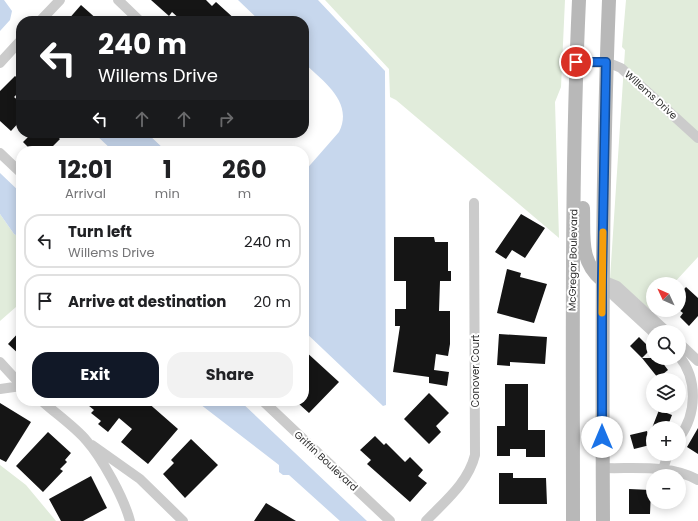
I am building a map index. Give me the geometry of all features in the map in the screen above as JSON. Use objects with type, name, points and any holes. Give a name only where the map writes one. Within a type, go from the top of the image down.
[{"type":"main road","name":"McGregor Boulevard","points":[[573,521],[572,326],[576,62],[579,0]]},
{"type":"main road","points":[[603,521],[602,280],[606,62],[609,0]]},
{"type":"main road","points":[[575,145],[582,162],[585,254],[593,272],[602,280]]},
{"type":"street","points":[[45,16],[60,0]]},
{"type":"street","points":[[118,0],[135,16]]},
{"type":"street","points":[[0,63],[16,45]]},
{"type":"street","name":"Willems Drive","points":[[576,62],[606,62],[620,68],[698,138]]},
{"type":"street","points":[[0,154],[16,168]]},
{"type":"street","name":"Conover Court","points":[[426,521],[466,479],[472,468],[475,455],[474,203]]},
{"type":"street","points":[[602,280],[614,296],[646,325]]},
{"type":"street","points":[[602,280],[617,286],[659,325]]},
{"type":"street","points":[[686,350],[698,361]]},
{"type":"street","points":[[0,362],[16,380]]},
{"type":"street","points":[[686,365],[693,380],[693,398],[686,426]]},
{"type":"street","points":[[0,389],[16,387]]},
{"type":"street","points":[[48,406],[86,440],[140,479],[183,521]]},
{"type":"street","name":"Griffin Boulevard","points":[[268,406],[390,521]]},
{"type":"street","points":[[86,440],[112,480],[128,512],[130,521]]},
{"type":"street","points":[[603,468],[663,469],[666,461]]},
{"type":"street","points":[[686,475],[698,480]]},
{"type":"green space","points":[[325,0],[565,0],[561,87],[555,102],[559,238],[396,100],[390,97],[389,69]]},
{"type":"green space","points":[[626,0],[698,0],[698,257],[679,277],[646,277],[646,306],[610,279],[625,50],[622,47]]},
{"type":"green space","points":[[0,214],[16,235],[16,307],[0,321]]},
{"type":"green space","points":[[0,465],[26,485],[56,521],[0,521]]},
{"type":"water","points":[[0,0],[4,0],[12,11],[10,20],[0,31]]},
{"type":"water","points":[[238,0],[318,0],[385,71],[386,405],[383,406],[309,336],[309,166],[339,132],[343,121],[343,111],[340,102],[334,93],[309,68],[309,16],[255,16]]},
{"type":"water","points":[[99,138],[152,138],[161,146],[108,146]]},
{"type":"water","points":[[0,173],[16,188],[16,235],[0,214]]},
{"type":"water","points":[[202,406],[245,406],[367,521],[340,521],[289,475],[283,475],[279,472],[279,465]]},
{"type":"building","points":[[151,0],[206,0],[212,6],[216,2],[231,16],[176,16],[172,12],[169,16]]},
{"type":"building","points":[[81,5],[93,16],[71,16]]},
{"type":"building","points":[[15,76],[16,77],[16,95],[14,97],[16,99],[16,126],[11,131],[0,121],[0,91]]},
{"type":"building","points":[[27,138],[60,139],[53,146],[27,146],[23,142]]},
{"type":"building","points":[[521,214],[545,228],[525,258],[512,250],[506,259],[495,252]]},
{"type":"building","points":[[394,237],[434,237],[435,242],[448,242],[448,271],[451,271],[451,281],[440,281],[439,311],[450,311],[450,344],[448,356],[436,354],[434,370],[449,372],[447,386],[429,383],[429,377],[393,372],[400,326],[395,326],[395,309],[406,309],[406,281],[394,281]]},
{"type":"building","points":[[507,269],[521,273],[520,277],[547,284],[534,323],[497,313]]},
{"type":"building","points":[[686,287],[698,298],[698,316],[689,326],[680,317],[686,317]]},
{"type":"building","points":[[499,334],[547,337],[545,364],[510,362],[510,366],[497,365]]},
{"type":"building","points":[[16,335],[16,351],[8,344]]},
{"type":"building","points":[[639,337],[646,344],[646,354],[642,358],[630,346]]},
{"type":"building","points":[[309,355],[339,382],[309,413],[301,406],[309,406]]},
{"type":"building","points":[[648,365],[664,365],[668,370],[664,373],[654,373]]},
{"type":"building","points":[[505,384],[528,384],[528,430],[545,430],[545,457],[526,457],[526,449],[510,449],[510,456],[497,456],[497,426],[505,426]]},
{"type":"building","points":[[429,393],[449,413],[436,426],[441,432],[429,444],[404,419]]},
{"type":"building","points":[[0,403],[31,422],[6,462],[0,459]]},
{"type":"building","points":[[89,406],[152,406],[178,429],[148,464],[121,442],[132,429],[119,418],[108,432],[98,424],[101,421],[91,413],[94,410]]},
{"type":"building","points":[[658,413],[667,413],[672,415],[670,421],[655,421]]},
{"type":"building","points":[[698,428],[698,454],[687,447]]},
{"type":"building","points":[[646,431],[646,446],[634,449],[630,435]]},
{"type":"building","points":[[48,432],[71,453],[65,460],[67,462],[60,469],[63,471],[43,492],[16,466]]},
{"type":"building","points":[[375,436],[384,445],[386,443],[405,462],[410,457],[423,470],[418,476],[427,483],[410,502],[367,464],[371,460],[360,450]]},
{"type":"building","points":[[191,439],[218,465],[185,498],[163,474],[174,463],[171,460]]},
{"type":"building","points":[[499,473],[513,473],[513,478],[546,478],[547,504],[499,504]]},
{"type":"building","points":[[91,476],[107,508],[83,521],[61,521],[49,499]]},
{"type":"building","points":[[629,489],[646,490],[646,509],[650,509],[650,514],[629,514]]},
{"type":"building","points":[[266,503],[296,521],[254,521]]},
{"type":"slow traffic","points":[[602,313],[603,232]]},
{"type":"route","points":[[576,62],[606,62],[602,280],[602,437]]}]
